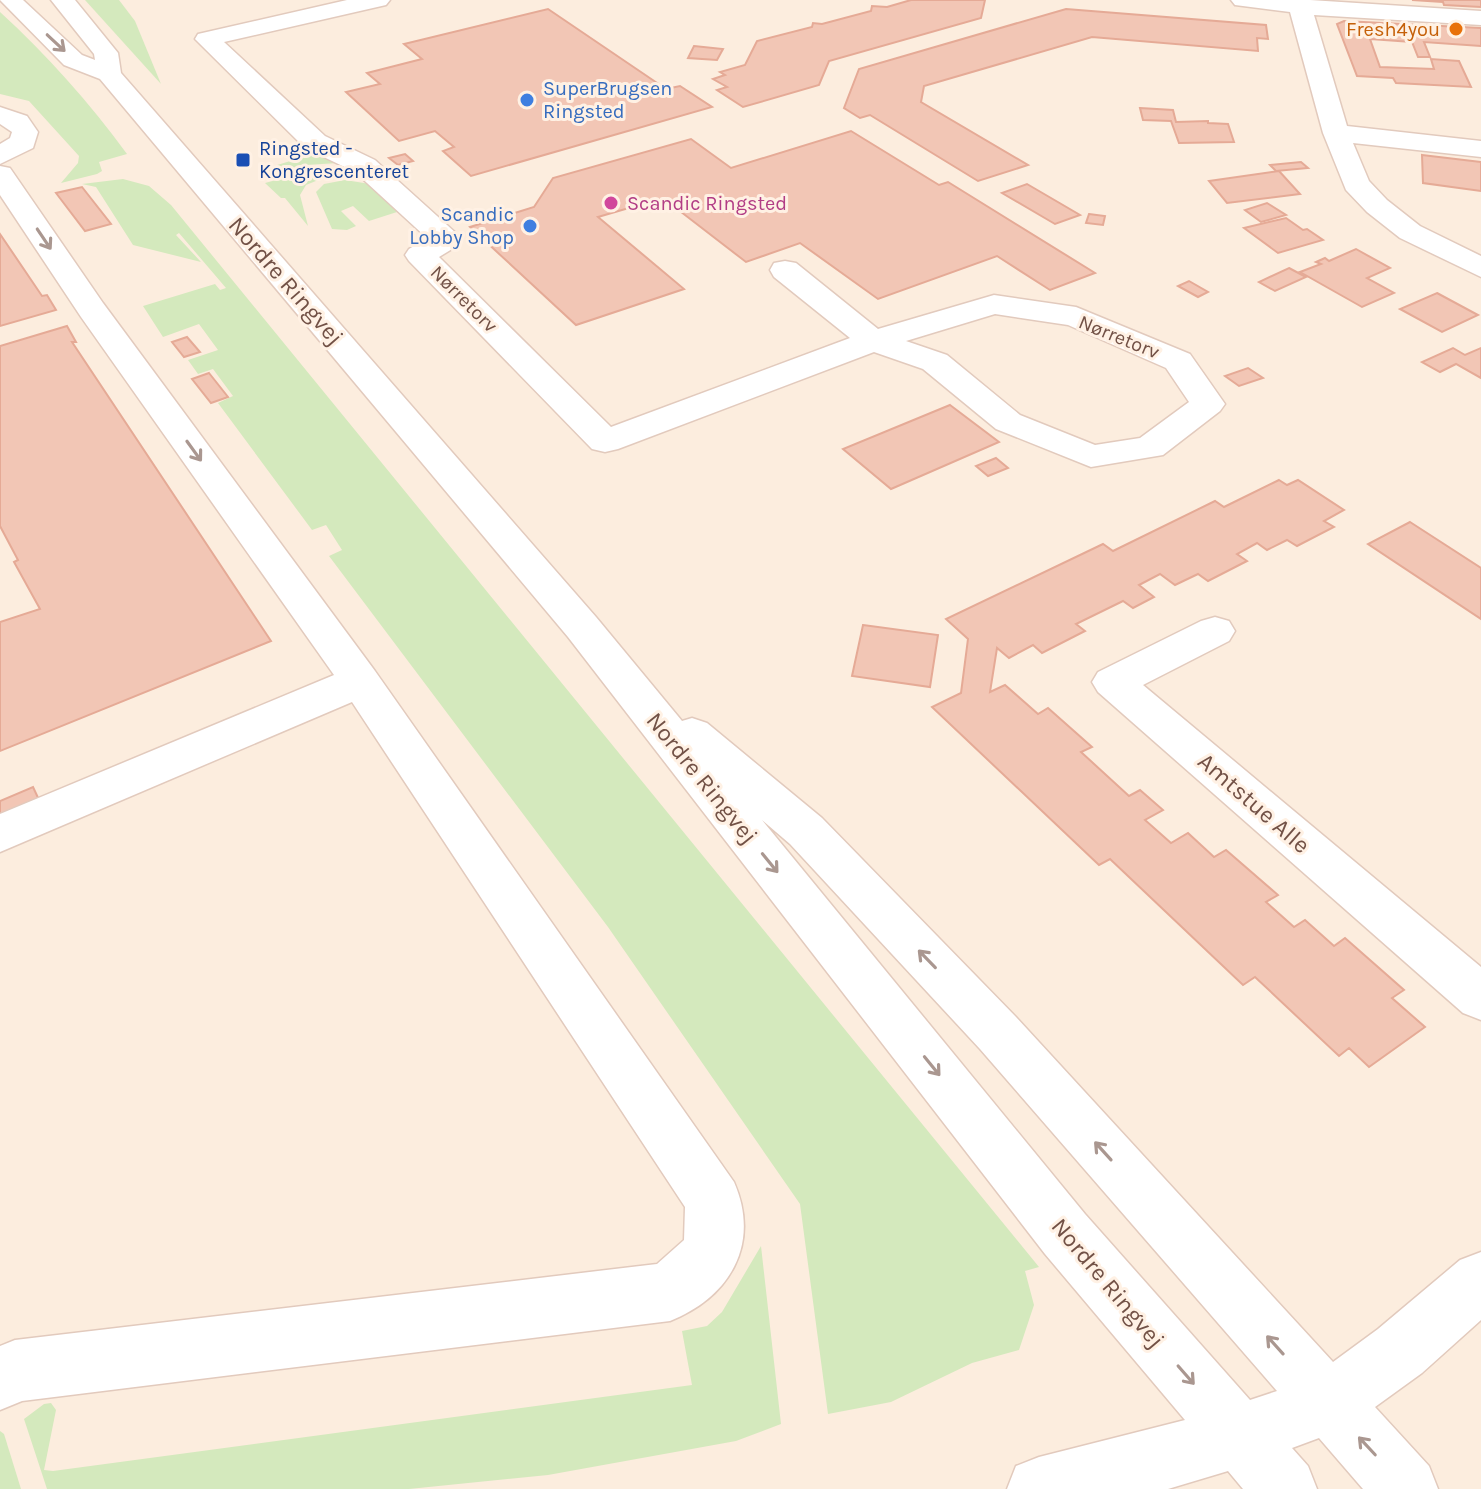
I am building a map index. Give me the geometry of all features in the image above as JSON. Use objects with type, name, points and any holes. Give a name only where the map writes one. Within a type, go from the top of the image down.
[{"type":"street","name":"Nordre Ringvej","points":[[10,0],[73,60],[109,74],[582,627],[1065,1234],[1285,1489]]},
{"type":"street","name":"Nordre Ringvej","points":[[63,0],[106,53],[109,74]]},
{"type":"street","name":"Nørretorv","points":[[378,0],[207,39],[315,142],[365,166],[446,240],[420,255],[605,441],[873,341],[994,304],[1076,317],[1178,361],[1208,404],[1150,447],[1091,456],[1008,422],[935,362],[873,341]]},
{"type":"street","points":[[1243,0],[1481,18]]},
{"type":"street","points":[[1298,3],[1336,133],[1356,184],[1377,206],[1410,232],[1481,268]]},
{"type":"street","points":[[0,115],[18,122],[25,132],[23,142],[0,156]]},
{"type":"street","points":[[1336,133],[1481,149]]},
{"type":"street","points":[[0,174],[92,310],[360,681],[714,1201],[713,1253],[670,1292],[15,1371],[0,1379]]},
{"type":"street","points":[[785,270],[873,341]]},
{"type":"street","points":[[582,627],[690,732],[806,831],[998,1033],[1406,1489]]},
{"type":"street","name":"Amtstue Alle","points":[[1215,631],[1113,682],[1481,998]]},
{"type":"street","points":[[0,834],[360,681]]},
{"type":"street","points":[[1039,1489],[1131,1468],[1239,1436],[1327,1404],[1400,1351],[1481,1281]]},
{"type":"green space","points":[[85,0],[119,0],[135,21],[161,84]]},
{"type":"green space","points":[[0,12],[67,80],[127,154],[99,162],[102,171],[97,174],[61,183],[78,163],[79,156],[29,101],[0,94]]},
{"type":"green space","points":[[320,152],[338,163],[306,165],[271,173],[264,169]]},
{"type":"green space","points":[[349,170],[356,174],[333,174],[306,185],[300,195],[308,226],[285,198],[265,183],[310,171]]},
{"type":"green space","points":[[123,179],[149,186],[171,205],[1039,1267],[1025,1271],[1034,1305],[1019,1350],[972,1363],[891,1402],[828,1414],[800,1204],[608,927],[329,556],[342,550],[326,525],[312,530],[218,403],[233,396],[213,369],[198,374],[188,360],[218,350],[199,324],[163,337],[143,306],[215,284],[220,290],[226,288],[179,233],[176,235],[201,262],[133,245],[96,187],[82,184]]},
{"type":"green space","points":[[345,180],[370,184],[397,212],[369,221],[353,206],[341,211],[356,226],[347,230],[332,229],[316,192],[324,184]]},
{"type":"green space","points":[[761,1246],[781,1424],[736,1441],[548,1475],[409,1489],[47,1489],[24,1419],[44,1404],[51,1403],[56,1410],[44,1470],[53,1471],[692,1385],[682,1331],[707,1326],[722,1312]]},
{"type":"green space","points":[[0,1431],[4,1434],[21,1489],[0,1489]]},
{"type":"building","points":[[911,0],[985,0],[981,18],[829,61],[819,85],[743,107],[717,90],[727,87],[713,79],[725,75],[720,72],[745,65],[757,41],[812,27],[813,23],[822,24],[871,11],[872,6],[887,7]]},
{"type":"building","points":[[1412,0],[1481,0],[1481,7],[1444,5],[1443,2]]},
{"type":"building","name":"SuperBrugsen Ringsted","points":[[548,9],[666,89],[680,86],[712,107],[471,176],[443,151],[454,147],[435,131],[399,141],[346,92],[380,84],[367,73],[422,59],[404,44]]},
{"type":"building","points":[[1066,9],[1266,25],[1268,39],[1257,38],[1258,51],[1092,37],[924,86],[921,102],[1028,165],[978,181],[870,115],[860,118],[844,108],[859,69]]},
{"type":"building","points":[[1344,21],[1481,28],[1481,46],[1424,42],[1430,57],[1418,57],[1412,42],[1370,39],[1380,67],[1434,69],[1431,59],[1459,61],[1471,87],[1396,83],[1393,78],[1357,76],[1337,24]]},
{"type":"building","points":[[694,46],[723,49],[717,60],[688,58]]},
{"type":"building","points":[[1140,108],[1173,110],[1176,122],[1228,124],[1234,142],[1179,143],[1171,121],[1143,120]]},
{"type":"building","points":[[851,131],[939,185],[948,182],[1095,273],[1050,290],[997,256],[878,299],[800,243],[746,262],[663,198],[598,217],[684,289],[576,325],[470,227],[534,207],[553,178],[691,139],[731,168]]},
{"type":"building","points":[[405,154],[413,161],[398,165],[389,158]]},
{"type":"building","points":[[1422,155],[1481,162],[1481,191],[1423,183]]},
{"type":"building","points":[[1301,162],[1308,168],[1276,171],[1270,165]]},
{"type":"building","points":[[1279,171],[1300,194],[1227,203],[1209,181]]},
{"type":"building","points":[[1027,184],[1080,215],[1055,224],[1002,193]]},
{"type":"building","points":[[82,187],[111,224],[85,231],[56,193]]},
{"type":"building","points":[[1267,203],[1286,215],[1261,222],[1245,210]]},
{"type":"building","points":[[1089,214],[1105,216],[1103,225],[1086,223]]},
{"type":"building","points":[[1286,218],[1323,240],[1278,253],[1244,228]]},
{"type":"building","points":[[0,234],[42,296],[47,295],[56,310],[0,326]]},
{"type":"building","points":[[1356,249],[1390,268],[1367,278],[1394,293],[1362,307],[1300,272],[1321,264],[1316,262],[1325,258],[1329,261]]},
{"type":"building","points":[[1289,268],[1306,277],[1275,291],[1259,282]]},
{"type":"building","points":[[1189,281],[1208,292],[1198,297],[1178,286]]},
{"type":"building","points":[[1437,293],[1478,315],[1442,332],[1400,309]]},
{"type":"building","points":[[67,326],[76,342],[72,342],[271,641],[0,751],[0,622],[40,609],[14,562],[18,560],[0,526],[0,346]]},
{"type":"building","points":[[187,337],[200,352],[184,357],[172,342]]},
{"type":"building","points":[[1453,348],[1465,355],[1481,348],[1481,378],[1456,364],[1440,372],[1422,362]]},
{"type":"building","points":[[1248,368],[1263,378],[1239,386],[1225,376]]},
{"type":"building","points":[[209,373],[228,397],[211,403],[192,379]]},
{"type":"building","points":[[950,405],[999,442],[891,489],[843,449]]},
{"type":"building","points":[[996,458],[1008,468],[988,476],[976,466]]},
{"type":"building","points":[[1279,480],[1287,485],[1298,480],[1344,510],[1324,521],[1334,527],[1297,546],[1287,540],[1267,550],[1257,543],[1237,554],[1247,561],[1208,581],[1198,574],[1175,585],[1160,574],[1139,585],[1154,597],[1133,608],[1123,601],[1076,624],[1085,631],[1042,653],[1033,645],[1009,658],[997,648],[990,692],[1005,685],[1038,714],[1048,708],[1092,747],[1081,752],[1129,796],[1140,790],[1163,810],[1145,820],[1171,843],[1188,833],[1214,857],[1226,850],[1278,895],[1266,902],[1294,927],[1305,920],[1334,946],[1345,938],[1404,990],[1392,998],[1425,1027],[1369,1067],[1349,1048],[1339,1056],[1255,977],[1243,985],[1110,859],[1099,865],[932,707],[961,693],[968,639],[946,619],[1103,544],[1113,551],[1215,501],[1224,507]]},
{"type":"building","points":[[1410,522],[1481,568],[1481,619],[1368,544]]},
{"type":"building","points":[[863,625],[938,635],[930,687],[852,676]]},
{"type":"building","points":[[33,787],[40,802],[0,818],[0,801]]},
{"type":"place","name":"Fresh4you","points":[[1456,29]]},
{"type":"place","name":"SuperBrugsen Ringsted","points":[[527,100]]},
{"type":"place","name":"Ringsted - Kongrescenteret","points":[[243,160]]},
{"type":"place","name":"Scandic Ringsted","points":[[611,203]]},
{"type":"place","name":"Scandic Lobby Shop","points":[[530,226]]}]
